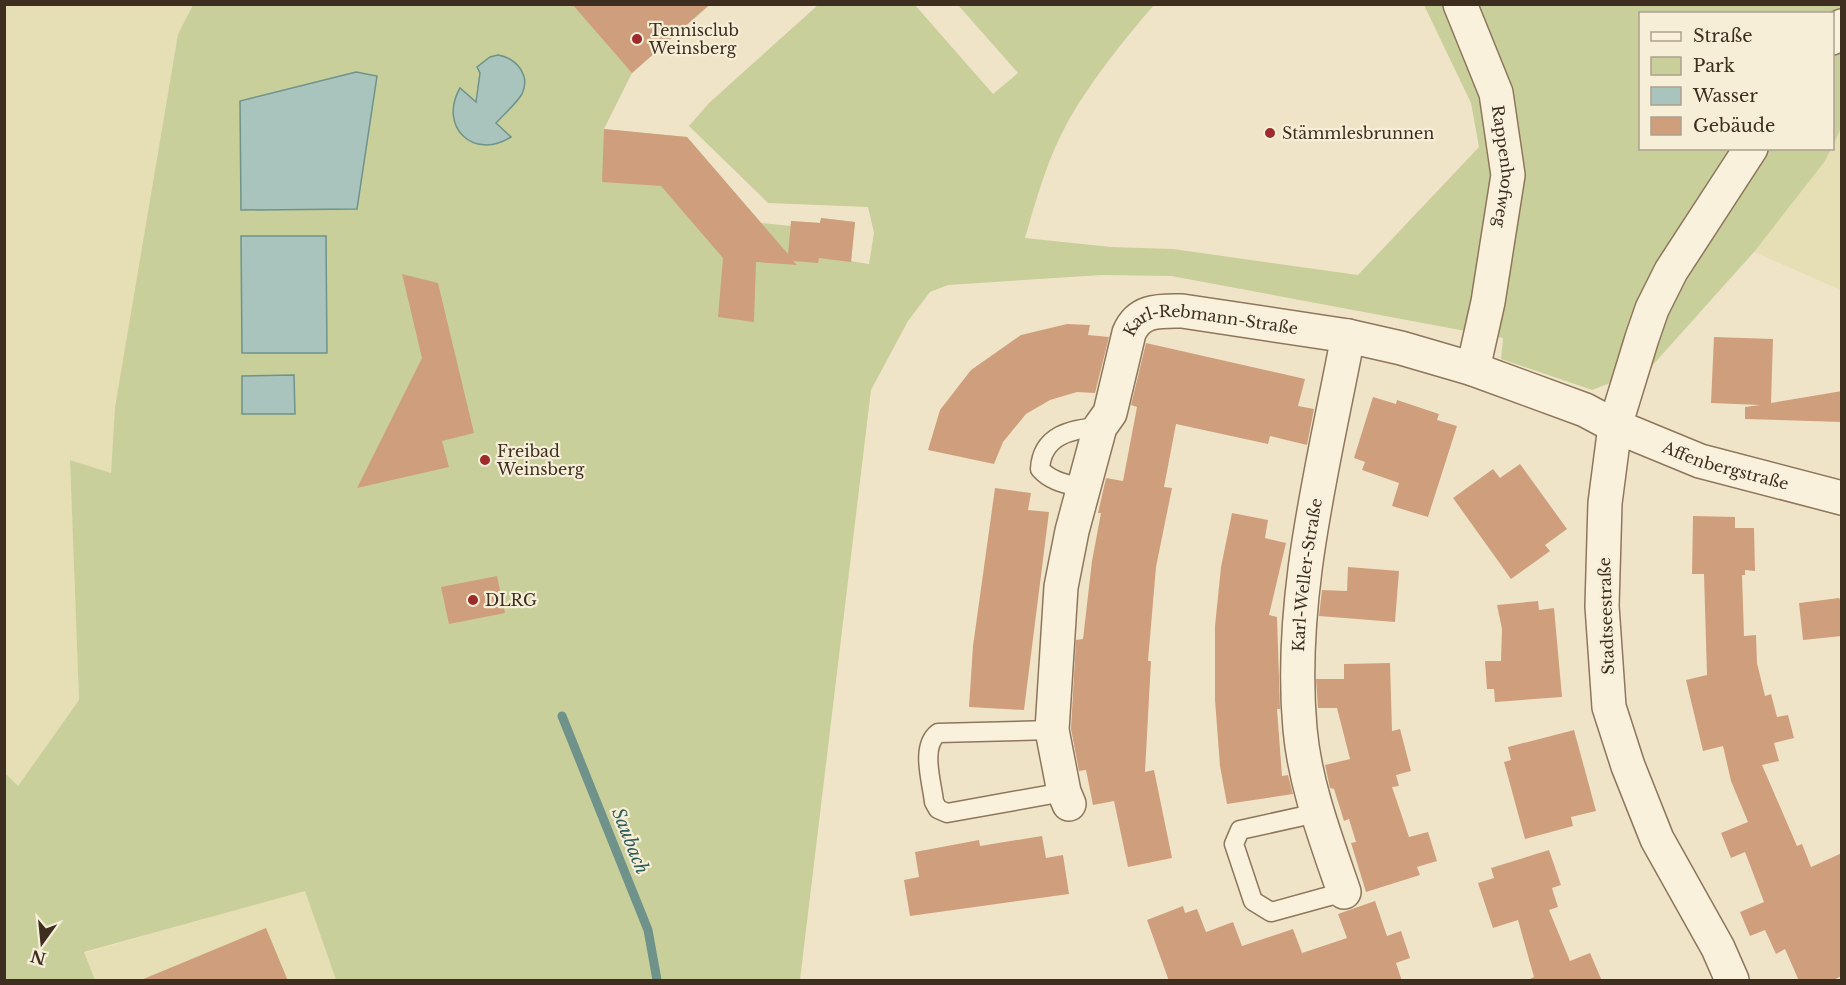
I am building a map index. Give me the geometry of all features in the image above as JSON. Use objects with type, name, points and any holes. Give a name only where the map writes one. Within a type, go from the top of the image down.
[{"type":"street","name":"Rappenhofweg","points":[[1460,4],[1496,93],[1508,175],[1488,302],[1473,369]]},
{"type":"street","name":"Stadtseestraße","points":[[1732,981],[1719,948],[1657,839],[1628,766],[1610,708],[1602,606],[1605,503],[1615,426],[1652,309],[1671,271],[1750,150]]},
{"type":"street","name":"Karl-Rebmann-Straße","points":[[1066,798],[1052,730],[1061,587],[1083,488],[1100,427],[1110,413],[1130,333],[1134,323],[1142,315],[1157,311],[1182,311],[1348,336],[1401,348],[1473,369],[1585,410],[1615,426]]},
{"type":"street","name":"Karl-Weller-Straße","points":[[1344,892],[1317,813],[1300,730],[1298,674],[1302,595],[1348,336]]},
{"type":"street","name":"Affenbergstraße","points":[[1615,426],[1700,461],[1842,498]]},
{"type":"street","name":"Stadtseestraße","points":[[1719,948],[1720,981]]},
{"type":"lane","points":[[1083,488],[1045,475],[1040,469],[1040,459],[1045,449],[1062,433],[1075,429],[1100,427]]},
{"type":"lane","name":"Karl-Rebmann-Straße","points":[[1052,730],[938,733],[931,738],[928,748],[934,802],[938,809],[947,813],[1066,798]]},
{"type":"lane","name":"Karl-Weller-Straße","points":[[1317,813],[1240,831],[1236,836],[1234,844],[1253,901],[1271,912],[1344,892]]},
{"type":"shaded area","points":[[5,5],[193,5],[178,34],[115,407],[111,473],[70,460],[79,700],[17,787],[5,772]]},
{"type":"shaded area","points":[[1841,128],[1841,290],[1754,252],[1825,161],[1830,150],[1834,150],[1834,142]]},
{"type":"shaded area","points":[[305,890],[336,980],[95,980],[84,953]]},
{"type":"green space","points":[[193,5],[710,5],[632,73],[604,129],[687,137],[761,223],[791,226],[791,221],[820,223],[821,218],[855,222],[851,261],[869,264],[874,233],[868,207],[768,203],[689,126],[709,103],[818,5],[915,5],[993,94],[1018,73],[958,5],[1154,5],[1109,60],[1062,132],[1049,162],[1025,238],[1111,247],[1173,249],[1358,275],[1479,147],[1471,103],[1424,5],[1841,5],[1841,128],[1834,144],[1834,12],[1639,12],[1639,150],[1830,150],[1825,161],[1754,252],[1651,367],[1592,390],[1501,359],[1503,338],[1171,276],[1102,275],[948,285],[930,292],[908,321],[871,390],[800,980],[336,980],[305,891],[84,952],[95,980],[5,980],[4,772],[18,786],[79,700],[70,460],[111,473],[115,407],[178,34]]},
{"type":"water","points":[[498,55],[511,60],[520,68],[525,80],[524,87],[519,98],[496,123],[511,137],[484,145],[472,142],[456,127],[453,115],[454,102],[460,88],[476,102],[480,73],[477,67],[490,57]]},
{"type":"water","points":[[356,72],[377,76],[357,209],[241,210],[240,101]]},
{"type":"water","points":[[241,236],[326,236],[327,353],[242,353]]},
{"type":"water","points":[[294,375],[295,414],[242,414],[242,376]]},
{"type":"building","name":"Tennisclub Weinsberg","points":[[572,4],[710,4],[632,73]]},
{"type":"building","points":[[604,129],[687,137],[788,254],[791,221],[820,223],[821,218],[855,222],[851,262],[819,258],[818,263],[793,261],[797,265],[756,262],[754,322],[718,317],[723,258],[661,186],[602,182]]},
{"type":"building","points":[[402,274],[438,283],[474,433],[442,441],[449,467],[357,488],[422,358]]},
{"type":"building","points":[[1067,324],[1090,325],[1088,335],[1109,337],[1095,393],[1077,392],[1050,400],[1026,414],[1003,442],[994,464],[928,450],[940,410],[971,370],[1021,335]]},
{"type":"building","points":[[1714,337],[1773,339],[1771,403],[1842,391],[1842,422],[1745,419],[1745,407],[1760,405],[1711,403]]},
{"type":"building","points":[[1146,343],[1305,379],[1298,406],[1314,409],[1307,445],[1270,436],[1268,444],[1176,424],[1164,487],[1172,488],[1156,567],[1148,661],[1151,661],[1145,772],[1154,770],[1172,858],[1128,867],[1114,801],[1093,805],[1086,770],[1079,771],[1071,729],[1076,640],[1083,639],[1092,561],[1101,513],[1098,513],[1106,478],[1123,481],[1137,407],[1131,405]]},
{"type":"building","points":[[1373,397],[1396,404],[1397,400],[1439,414],[1437,420],[1457,426],[1428,517],[1392,506],[1399,483],[1362,470],[1365,462],[1354,458]]},
{"type":"building","points":[[1520,464],[1567,529],[1545,545],[1550,551],[1511,579],[1453,498],[1493,469],[1500,478]]},
{"type":"building","points":[[995,488],[1031,493],[1028,510],[1049,512],[1024,710],[969,707],[973,646]]},
{"type":"building","points":[[1232,513],[1268,520],[1265,538],[1286,543],[1269,615],[1277,617],[1280,709],[1277,709],[1282,776],[1288,775],[1293,794],[1227,804],[1220,766],[1215,700],[1215,626],[1221,567]]},
{"type":"building","points":[[1693,516],[1735,517],[1735,528],[1754,528],[1755,571],[1745,570],[1745,575],[1742,575],[1744,636],[1756,635],[1757,663],[1765,696],[1771,694],[1777,717],[1788,715],[1794,738],[1774,743],[1779,761],[1762,765],[1797,846],[1802,844],[1811,867],[1842,853],[1842,976],[1831,981],[1799,981],[1785,949],[1776,954],[1765,930],[1750,936],[1740,912],[1764,902],[1745,852],[1731,858],[1721,833],[1748,822],[1731,781],[1723,746],[1703,751],[1686,680],[1707,675],[1704,574],[1692,574]]},
{"type":"building","points":[[1348,567],[1399,571],[1395,622],[1319,616],[1322,590],[1347,591]]},
{"type":"building","name":"DLRG","points":[[497,576],[505,613],[449,624],[441,587]]},
{"type":"building","points":[[1839,598],[1842,603],[1842,636],[1803,640],[1799,603]]},
{"type":"building","points":[[1538,601],[1539,610],[1554,608],[1562,697],[1495,702],[1494,689],[1487,689],[1485,661],[1501,661],[1502,629],[1497,605]]},
{"type":"building","points":[[1390,663],[1392,731],[1400,729],[1411,771],[1396,775],[1399,786],[1392,787],[1409,837],[1428,832],[1437,861],[1417,867],[1420,875],[1366,892],[1351,843],[1356,842],[1349,819],[1344,821],[1334,789],[1330,788],[1325,765],[1350,759],[1337,708],[1318,708],[1316,679],[1344,679],[1344,664]]},
{"type":"building","points":[[1574,730],[1596,811],[1571,817],[1573,826],[1525,839],[1504,762],[1511,760],[1508,747]]},
{"type":"building","points":[[1042,836],[1046,858],[1063,855],[1069,894],[910,916],[904,880],[919,877],[915,852],[979,840],[980,846]]},
{"type":"building","points":[[1549,850],[1561,885],[1552,888],[1558,907],[1549,910],[1570,961],[1590,953],[1602,981],[1526,981],[1534,977],[1518,920],[1493,928],[1478,883],[1494,878],[1491,868]]},
{"type":"building","points":[[1375,901],[1387,936],[1401,931],[1410,958],[1396,963],[1402,981],[1169,981],[1147,920],[1183,906],[1185,913],[1197,909],[1206,932],[1233,922],[1242,946],[1293,929],[1302,953],[1347,938],[1338,914]]},
{"type":"building","points":[[266,928],[288,981],[141,981],[141,980]]},
{"type":"waterway","name":"Saubach","points":[[562,716],[648,930],[657,980]]},
{"type":"place","name":"Tennisclub Weinsberg","points":[[637,39]]},
{"type":"place","name":"Stämmlesbrunnen","points":[[1270,133]]},
{"type":"place","name":"Freibad Weinsberg","points":[[485,460]]},
{"type":"place","name":"DLRG","points":[[473,600]]}]
